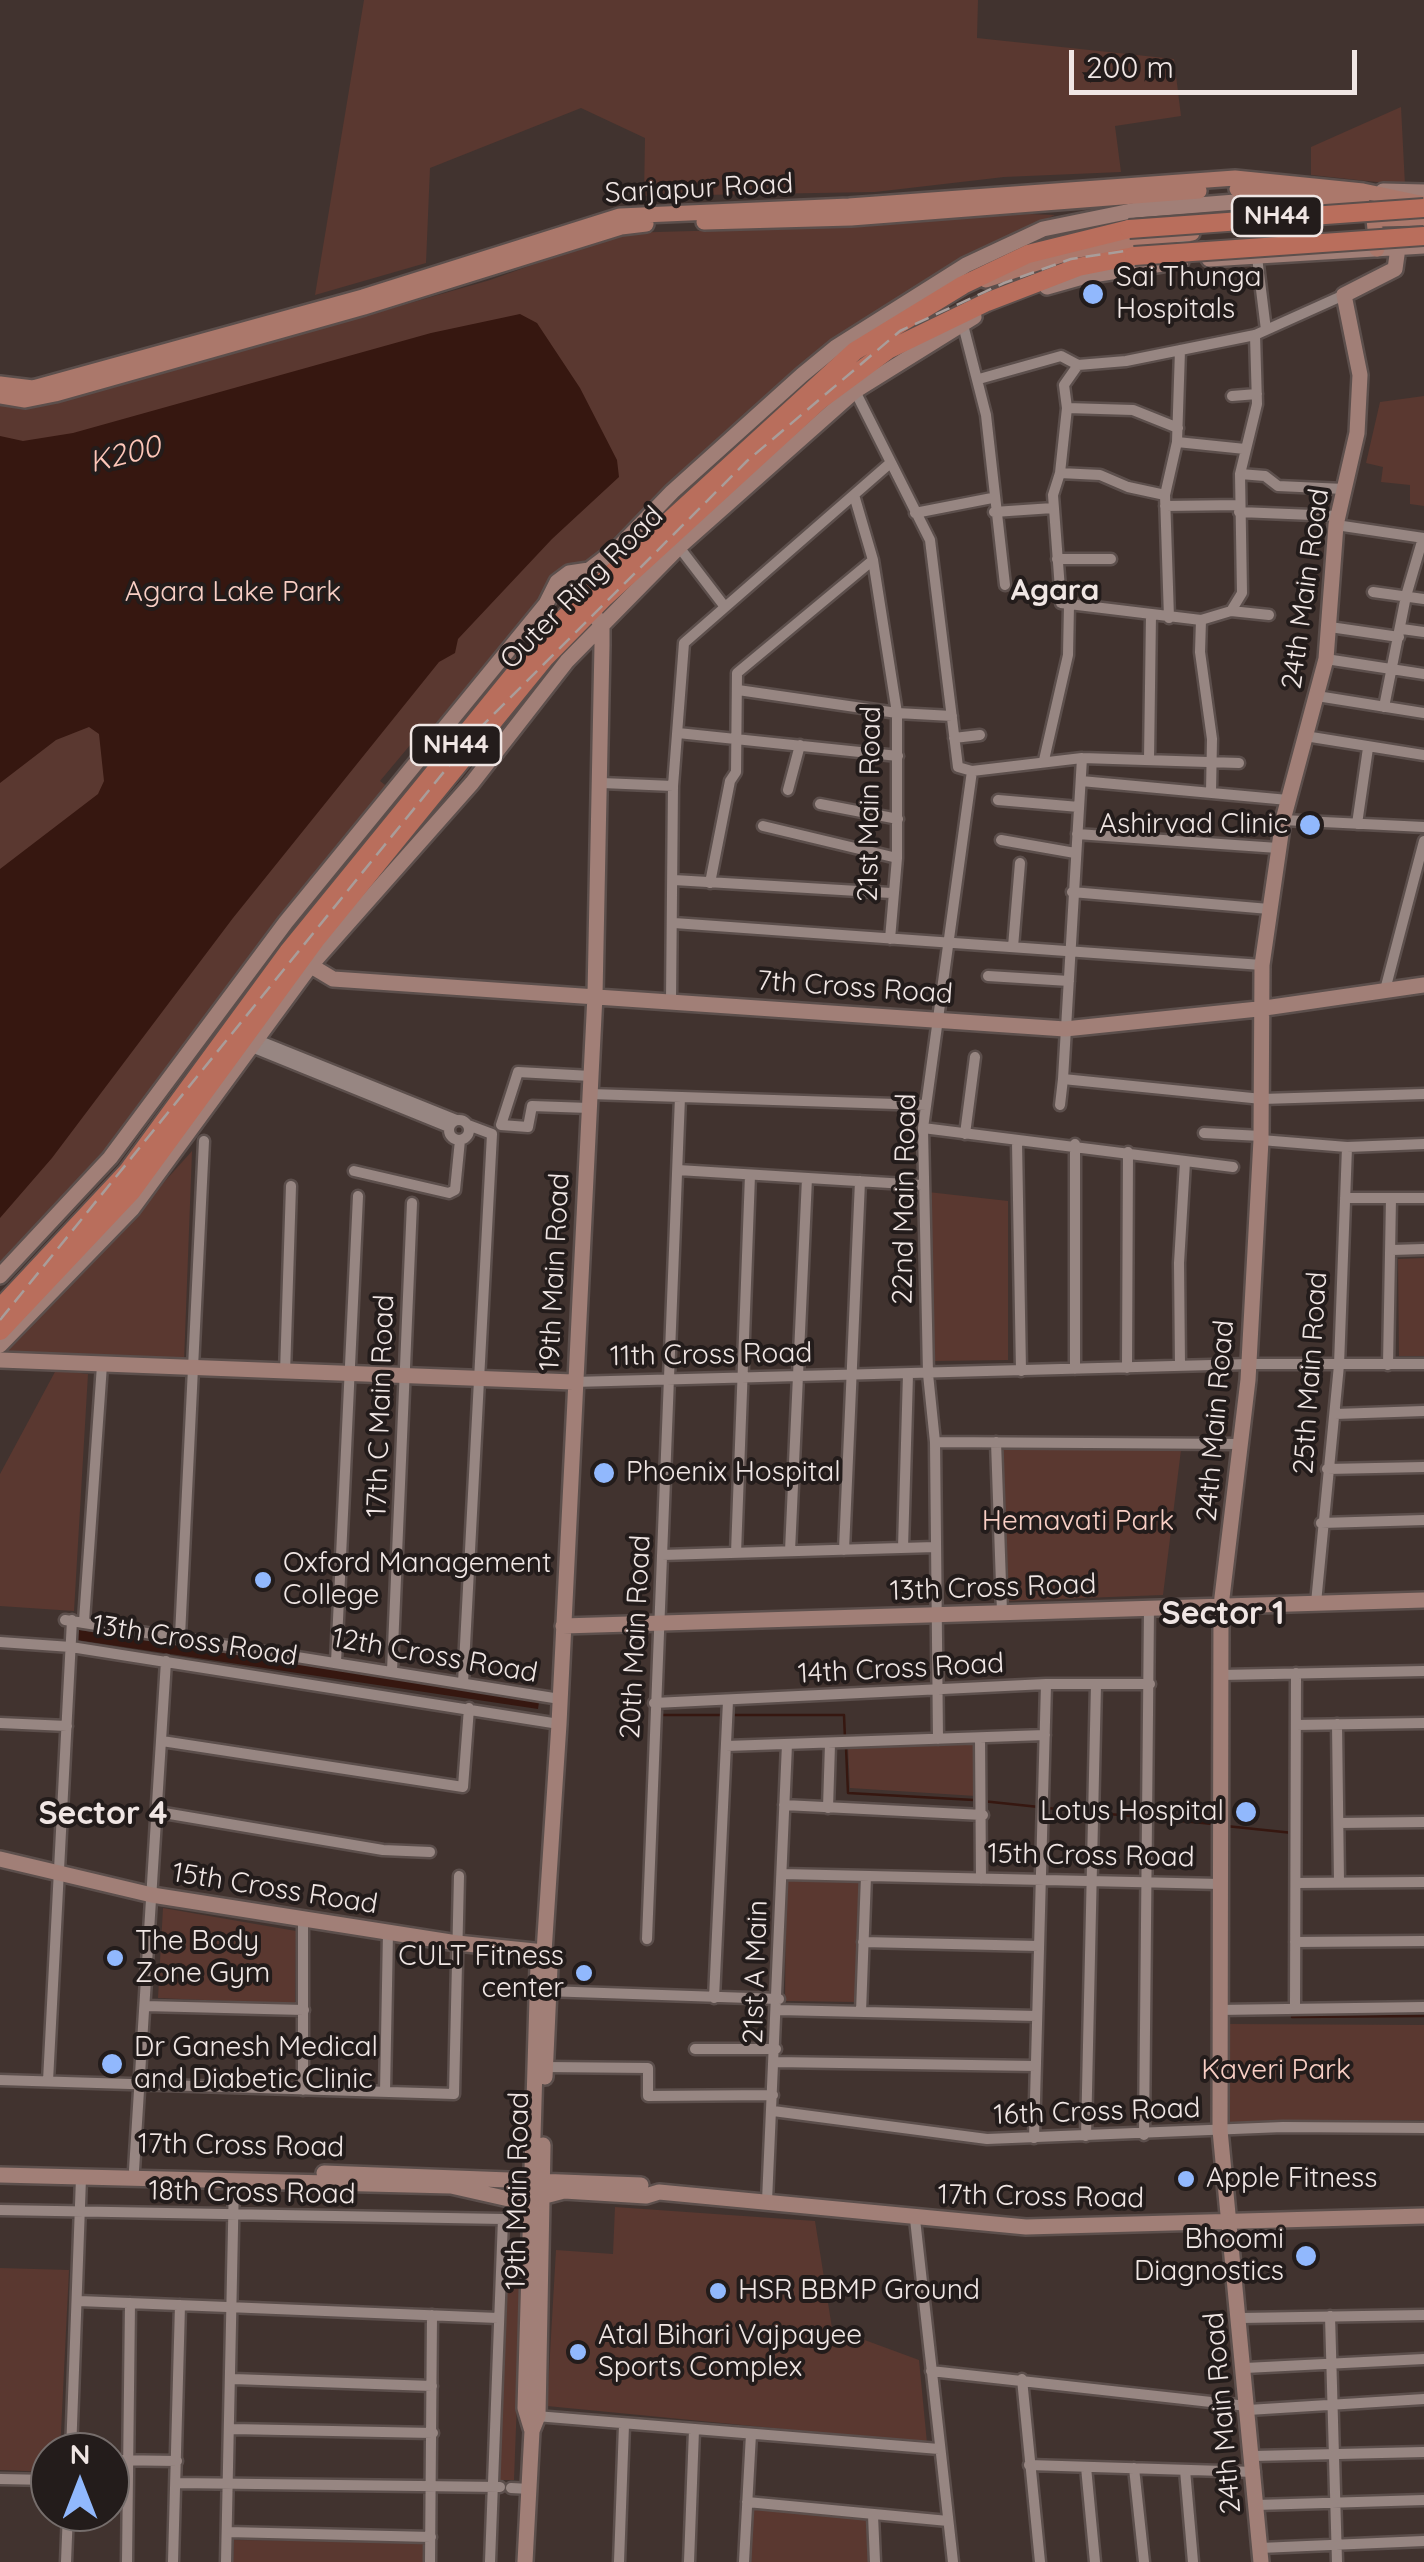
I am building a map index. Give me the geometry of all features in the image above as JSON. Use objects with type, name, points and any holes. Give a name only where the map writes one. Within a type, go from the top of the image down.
[{"type":"highway","name":"Outer Ring Road","points":[[592,611],[841,362],[962,284],[1046,248],[1130,229],[1424,206]]},
{"type":"highway","name":"Outer Ring Road","points":[[0,1331],[132,1191],[300,959],[542,640],[592,611],[848,376],[959,318],[1078,267],[1178,250],[1424,236]]},
{"type":"highway","points":[[966,264],[995,269]]},
{"type":"highway","name":"Outer Ring Road","points":[[0,1308],[127,1172],[300,959]]},
{"type":"main road","name":"Sarjapur Road","points":[[0,384],[33,388],[311,316],[620,216],[849,206],[1235,178],[1363,191],[1424,206]]},
{"type":"main road","name":"Sarjapur Road","points":[[0,396],[38,398],[311,316],[646,224],[851,218],[1225,189],[1361,202],[1374,224]]},
{"type":"main road","name":"Outer Ring Road","points":[[962,284],[994,279],[1054,256],[1143,238],[1424,218]]},
{"type":"main road","points":[[1377,249],[1374,224],[1424,227]]},
{"type":"street","points":[[0,1276],[110,1158],[286,922],[546,604],[557,582],[569,573],[589,570],[618,548],[672,492],[836,347],[966,264],[1043,229],[1079,219],[1363,191],[1424,192]]},
{"type":"street","points":[[979,379],[1060,356],[1078,365],[1261,333],[1395,269],[1398,248]]},
{"type":"street","points":[[0,1346],[132,1210],[254,1044],[300,959],[472,782],[549,681],[592,611],[679,548],[856,392],[959,318],[1086,276],[1170,262],[1424,248]]},
{"type":"street","points":[[1231,611],[1242,592],[1240,474],[1257,394],[1261,333],[1257,256]]},
{"type":"street","name":"24th Main Road","points":[[1261,2555],[1220,2130],[1221,1606],[1243,1444],[1249,1364],[1261,1138],[1258,1010],[1262,965],[1282,820],[1326,659],[1337,520],[1357,433],[1360,375],[1344,295]]},
{"type":"street","points":[[959,318],[979,379],[1006,585]]},
{"type":"street","points":[[1169,618],[1165,501],[1177,442],[1180,350]]},
{"type":"street","points":[[1078,365],[1064,385],[1067,408],[1053,508],[1061,603],[1201,620],[1231,611],[1269,615]]},
{"type":"street","points":[[856,392],[888,465],[930,540],[958,767],[972,772],[1082,758],[1239,763]]},
{"type":"street","points":[[1232,396],[1257,394]]},
{"type":"street","points":[[1067,408],[1134,410],[1178,428]]},
{"type":"street","points":[[1177,442],[1245,449]]},
{"type":"street","points":[[671,1000],[674,786],[684,643],[888,465]]},
{"type":"street","points":[[1060,473],[1100,474],[1165,501],[1337,520],[1424,538],[1406,596],[1384,707]]},
{"type":"street","points":[[1240,474],[1265,476],[1278,486],[1344,489]]},
{"type":"street","name":"21st Main Road","points":[[854,494],[873,560],[898,713],[898,858],[891,892],[890,940]]},
{"type":"street","points":[[915,513],[992,498]]},
{"type":"street","points":[[994,512],[1053,508]]},
{"type":"street","points":[[679,548],[726,607]]},
{"type":"street","points":[[1057,559],[1111,559]]},
{"type":"street","points":[[710,883],[730,781],[736,772],[737,673],[873,560]]},
{"type":"street","points":[[1374,592],[1424,599]]},
{"type":"street","points":[[1044,760],[1068,655],[1069,604]]},
{"type":"street","name":"19th Main Road","points":[[525,2562],[543,1991],[550,1967],[544,1952],[560,1710],[595,995],[602,783],[592,611]]},
{"type":"street","points":[[1149,760],[1151,614]]},
{"type":"street","points":[[1201,620],[1210,792]]},
{"type":"street","points":[[1330,628],[1424,632]]},
{"type":"street","points":[[1326,659],[1424,674]]},
{"type":"street","points":[[738,690],[898,713],[952,716]]},
{"type":"street","points":[[1317,696],[1424,713]]},
{"type":"street","points":[[678,734],[898,756]]},
{"type":"street","points":[[954,738],[980,735]]},
{"type":"street","points":[[1305,736],[1424,755]]},
{"type":"street","points":[[788,790],[800,745]]},
{"type":"street","points":[[1357,824],[1368,748]]},
{"type":"street","points":[[1060,1105],[1082,758]]},
{"type":"street","name":"22nd Main Road","points":[[938,1740],[935,1442],[928,1374],[923,1128],[972,772]]},
{"type":"street","points":[[1081,781],[1288,800]]},
{"type":"street","points":[[602,783],[674,786]]},
{"type":"street","points":[[998,800],[1079,807]]},
{"type":"street","points":[[820,804],[898,819]]},
{"type":"street","points":[[1282,820],[1424,827]]},
{"type":"street","points":[[763,826],[898,858]]},
{"type":"street","points":[[1077,834],[1278,848]]},
{"type":"street","points":[[1001,840],[1075,853]]},
{"type":"street","points":[[1385,990],[1424,841]]},
{"type":"street","points":[[1013,947],[1020,863]]},
{"type":"street","points":[[674,880],[891,892]]},
{"type":"street","points":[[1072,892],[1269,909]]},
{"type":"street","points":[[674,923],[1262,965]]},
{"type":"street","name":"7th Cross Road","points":[[300,959],[334,979],[1065,1029],[1258,1010],[1424,985]]},
{"type":"street","points":[[988,976],[1069,982]]},
{"type":"street","points":[[254,1044],[492,1134],[463,1683]]},
{"type":"street","points":[[964,1134],[975,1057]]},
{"type":"street","points":[[591,1076],[518,1072],[500,1125],[528,1127],[532,1106],[589,1101],[680,1097],[926,1105]]},
{"type":"street","points":[[1063,1079],[1262,1099],[1424,1094]]},
{"type":"street","name":"20th Main Road","points":[[647,1939],[680,1097]]},
{"type":"street","points":[[354,1171],[449,1194],[456,1190],[460,1140],[468,1134],[458,1124]]},
{"type":"street","points":[[458,1124],[452,1136],[460,1140]]},
{"type":"street","points":[[923,1128],[1018,1142],[1075,1144],[1233,1168]]},
{"type":"street","points":[[1204,1133],[1347,1146],[1424,1144]]},
{"type":"street","points":[[180,1636],[204,1140]]},
{"type":"street","points":[[1018,1142],[1021,1371]]},
{"type":"street","points":[[1075,1144],[1075,1369]]},
{"type":"street","name":"25th Main Road","points":[[1316,1604],[1339,1365],[1347,1146]]},
{"type":"street","points":[[1127,1368],[1128,1152]]},
{"type":"street","points":[[1180,1366],[1179,1263],[1185,1162]]},
{"type":"street","points":[[678,1170],[922,1185]]},
{"type":"street","points":[[736,1553],[750,1175]]},
{"type":"street","points":[[790,1551],[806,1178]]},
{"type":"street","points":[[844,1550],[860,1182]]},
{"type":"street","points":[[285,1373],[290,1186]]},
{"type":"street","points":[[336,1662],[358,1196]]},
{"type":"street","points":[[1345,1198],[1424,1198]]},
{"type":"street","points":[[1388,1365],[1391,1198]]},
{"type":"street","name":"17th C Main Road","points":[[392,1671],[412,1203]]},
{"type":"street","points":[[1392,1250],[1424,1249]]},
{"type":"street","name":"11th Cross Road","points":[[0,1360],[574,1382],[1249,1364],[1424,1364]]},
{"type":"street","points":[[48,2081],[73,1629],[102,1365]]},
{"type":"street","points":[[903,1548],[908,1374]]},
{"type":"street","points":[[1335,1414],[1424,1412]]},
{"type":"street","points":[[935,1442],[1243,1444]]},
{"type":"street","points":[[996,1442],[1002,1612]]},
{"type":"street","points":[[1327,1469],[1424,1467]]},
{"type":"street","points":[[1321,1523],[1424,1520]]},
{"type":"street","points":[[662,1555],[935,1547]]},
{"type":"street","name":"13th Cross Road","points":[[563,1626],[1424,1600]]},
{"type":"street","points":[[1144,2135],[1149,1608]]},
{"type":"street","name":"12th Cross Road","points":[[73,1629],[180,1636],[392,1671],[463,1683],[560,1710]]},
{"type":"street","name":"13th Cross Road","points":[[0,1642],[73,1629],[166,1661],[468,1708],[560,1710]]},
{"type":"street","points":[[134,2170],[166,1661]]},
{"type":"street","points":[[1221,1675],[1424,1670]]},
{"type":"street","points":[[1295,2009],[1296,1673]]},
{"type":"street","points":[[1034,2138],[1046,1684]]},
{"type":"street","points":[[1086,2136],[1096,1684]]},
{"type":"street","name":"14th Cross Road","points":[[654,1703],[727,1711],[938,1689],[1150,1684]]},
{"type":"street","points":[[162,1741],[463,1787],[468,1708]]},
{"type":"street","points":[[714,1998],[727,1711]]},
{"type":"street","points":[[0,1722],[67,1726]]},
{"type":"street","points":[[1296,1725],[1424,1723]]},
{"type":"street","points":[[1338,1724],[1339,1882]]},
{"type":"street","points":[[726,1746],[1045,1736]]},
{"type":"street","points":[[980,1738],[981,1878]]},
{"type":"street","name":"21st A Main","points":[[767,2201],[787,1744]]},
{"type":"street","points":[[828,1808],[830,1744]]},
{"type":"street","points":[[784,1805],[983,1815]]},
{"type":"street","points":[[158,1812],[383,1850],[430,1852]]},
{"type":"street","points":[[1339,1824],[1424,1822]]},
{"type":"street","name":"15th Cross Road","points":[[0,1859],[152,1894],[303,1920],[544,1952]]},
{"type":"street","name":"15th Cross Road","points":[[782,1874],[1220,1884]]},
{"type":"street","points":[[0,2080],[454,2094],[459,1876]]},
{"type":"street","points":[[861,2012],[866,1876]]},
{"type":"street","points":[[1296,1883],[1424,1882]]},
{"type":"street","points":[[303,1920],[304,2090]]},
{"type":"street","points":[[384,2092],[388,1932]]},
{"type":"street","points":[[1295,1942],[1424,1940]]},
{"type":"street","points":[[863,1942],[1039,1946]]},
{"type":"street","points":[[543,1991],[714,1998],[861,2012],[1037,2016]]},
{"type":"street","name":"19th Main Road","points":[[537,2179],[545,2067],[543,1991]]},
{"type":"street","points":[[145,2006],[304,2010]]},
{"type":"street","points":[[1218,2010],[1424,2007]]},
{"type":"street","points":[[695,2049],[776,2049]]},
{"type":"street","points":[[776,2062],[1036,2066]]},
{"type":"street","points":[[545,2067],[648,2068],[648,2096],[773,2096]]},
{"type":"street","name":"16th Cross Road","points":[[772,2111],[987,2140],[1220,2130],[1424,2128]]},
{"type":"street","name":"17th Cross Road","points":[[0,2166],[482,2184],[537,2199],[564,2191],[646,2196],[659,2192],[1026,2227],[1424,2216]]},
{"type":"street","name":"17th Cross Road","points":[[0,2175],[81,2189],[234,2181],[451,2186],[537,2179],[646,2185],[659,2192]]},
{"type":"street","points":[[226,2562],[232,2429],[234,2181]]},
{"type":"street","points":[[72,2432],[81,2189]]},
{"type":"street","name":"18th Cross Road","points":[[0,2210],[503,2219],[498,2318]]},
{"type":"street","points":[[915,2219],[953,2562]]},
{"type":"street","points":[[79,2301],[498,2318],[501,2487],[490,2562]]},
{"type":"street","points":[[129,2432],[130,2303]]},
{"type":"street","points":[[173,2562],[180,2305]]},
{"type":"street","points":[[1241,2318],[1424,2314]]},
{"type":"street","points":[[430,2562],[432,2315]]},
{"type":"street","points":[[1330,2316],[1337,2562]]},
{"type":"street","points":[[1245,2368],[1424,2359]]},
{"type":"street","points":[[931,2370],[1248,2408],[1332,2408],[1424,2399]]},
{"type":"street","points":[[233,2379],[432,2386]]},
{"type":"street","points":[[1022,2379],[1040,2562]]},
{"type":"street","points":[[532,2420],[939,2449]]},
{"type":"street","points":[[620,2562],[624,2425]]},
{"type":"street","points":[[232,2429],[433,2433]]},
{"type":"street","points":[[689,2562],[694,2430]]},
{"type":"street","points":[[744,2562],[751,2434]]},
{"type":"street","points":[[1029,2465],[1185,2470],[1334,2454],[1424,2452]]},
{"type":"street","points":[[130,2460],[176,2461]]},
{"type":"street","points":[[1086,2466],[1095,2562]]},
{"type":"street","points":[[1134,2468],[1144,2562]]},
{"type":"street","points":[[1185,2470],[1193,2562]]},
{"type":"street","points":[[0,2480],[30,2480]]},
{"type":"street","points":[[176,2483],[530,2489]]},
{"type":"street","points":[[1257,2504],[1424,2500]]},
{"type":"street","points":[[747,2502],[948,2521]]},
{"type":"street","points":[[873,2515],[875,2562]]},
{"type":"street","points":[[66,2562],[67,2532]]},
{"type":"street","points":[[127,2562],[128,2532]]},
{"type":"street","points":[[228,2532],[431,2537]]},
{"type":"street","points":[[1261,2555],[1336,2544],[1424,2541]]},
{"type":"green space","points":[[364,0],[978,0],[977,38],[1174,59],[1181,116],[1115,126],[1121,172],[1004,177],[875,192],[644,196],[645,138],[581,108],[430,168],[426,263],[315,295]]},
{"type":"green space","points":[[1401,107],[1405,185],[1311,175],[1311,147]]},
{"type":"green space","name":"Agara Lake Park","points":[[979,212],[1055,215],[950,264],[818,350],[546,600],[427,743],[416,738],[380,781],[389,788],[290,904],[102,1157],[0,1271],[0,402],[39,404],[278,341],[490,280],[622,233],[871,226]]},
{"type":"green space","points":[[1424,396],[1424,506],[1410,504],[1410,485],[1381,482],[1383,467],[1366,463],[1380,402]]},
{"type":"green space","points":[[192,1151],[184,1362],[0,1351],[104,1249]]},
{"type":"green space","points":[[928,1192],[1008,1201],[1008,1360],[933,1361]]},
{"type":"green space","points":[[1424,1258],[1424,1356],[1399,1356],[1398,1259]]},
{"type":"green space","points":[[56,1370],[88,1374],[74,1611],[0,1606],[0,1474]]},
{"type":"green space","name":"Hemavati Park","points":[[1000,1447],[1181,1450],[1163,1595],[1005,1601]]},
{"type":"green space","points":[[973,1743],[976,1796],[850,1788],[848,1747]]},
{"type":"green space","points":[[786,1879],[859,1880],[857,2002],[785,2001]]},
{"type":"green space","points":[[163,1908],[296,1931],[295,2004],[158,1998]]},
{"type":"green space","name":"Kaveri Park","points":[[1229,2024],[1424,2025],[1424,2120],[1229,2122]]},
{"type":"green space","name":"HSR BBMP Ground","points":[[615,2207],[815,2221],[832,2328],[919,2360],[927,2443],[547,2406],[556,2250],[613,2254]]},
{"type":"green space","points":[[0,2268],[69,2270],[61,2432],[30,2432],[30,2471],[0,2470]]},
{"type":"green space","points":[[504,2269],[522,2270],[514,2480],[499,2480]]},
{"type":"green space","points":[[752,2508],[870,2519],[871,2562],[748,2562]]},
{"type":"green space","points":[[234,2540],[425,2542],[424,2562],[233,2562]]},
{"type":"water","name":"Agara Lake Park","points":[[520,314],[537,323],[580,388],[617,460],[619,477],[552,539],[458,639],[455,653],[439,662],[233,918],[52,1158],[0,1218],[0,869],[98,794],[104,781],[99,734],[89,727],[56,740],[0,783],[0,436],[23,441],[73,433],[431,333]]},
{"type":"water","points":[[79,1630],[539,1702],[538,1709],[77,1640]]},
{"type":"waterway","points":[[661,1715],[723,1715]]},
{"type":"waterway","points":[[731,1715],[844,1715],[845,1739]]},
{"type":"waterway","points":[[846,1747],[848,1793],[974,1800]]},
{"type":"waterway","points":[[982,1801],[1039,1807]]},
{"type":"waterway","points":[[1047,1808],[1089,1812]]},
{"type":"waterway","points":[[1097,1813],[1143,1817]]},
{"type":"waterway","points":[[1151,1818],[1213,1824]]},
{"type":"waterway","points":[[1226,1826],[1293,1833]]},
{"type":"waterway","points":[[1292,2017],[1424,2016]]},
{"type":"railway","points":[[0,1320],[477,731],[747,461],[900,331],[1004,283],[1071,259],[1178,243],[1424,231]]},
{"type":"place","name":"Sai Thunga Hospitals","points":[[1093,294]]},
{"type":"place","name":"Ashirvad Clinic","points":[[1310,825]]},
{"type":"place","name":"Phoenix Hospital","points":[[604,1473]]},
{"type":"place","name":"Oxford Management College","points":[[263,1580]]},
{"type":"place","name":"Lotus Hospital","points":[[1246,1812]]},
{"type":"place","name":"The Body Zone Gym","points":[[115,1958]]},
{"type":"place","name":"CULT Fitness center","points":[[584,1973]]},
{"type":"place","name":"Dr Ganesh Medical and Diabetic Clinic","points":[[112,2064]]},
{"type":"place","name":"Apple Fitness","points":[[1186,2179]]},
{"type":"place","name":"Bhoomi Diagnostics","points":[[1306,2256]]},
{"type":"place","name":"HSR BBMP Ground","points":[[718,2291]]},
{"type":"place","name":"Atal Bihari Vajpayee Sports Complex","points":[[578,2352]]},
{"type":"district","name":"Agara","points":[[1055,591]]},
{"type":"district","name":"Sector 1","points":[[1223,1614]]},
{"type":"district","name":"Sector 4","points":[[103,1814]]},
{"type":"water label","name":"K200","points":[[125,455]]}]
